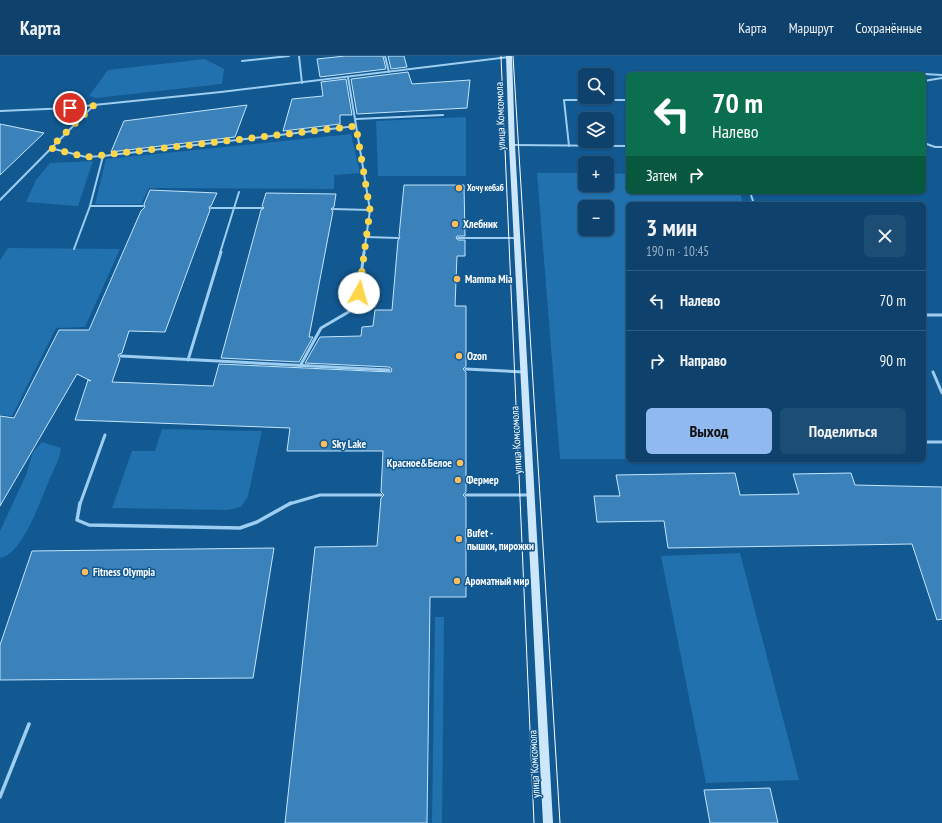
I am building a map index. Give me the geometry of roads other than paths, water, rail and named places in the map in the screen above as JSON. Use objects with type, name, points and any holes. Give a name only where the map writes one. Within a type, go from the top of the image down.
[{"type":"main road","name":"улица Комсомола","points":[[509,56],[512,145],[548,823]]},
{"type":"lane","points":[[242,61],[289,56]]},
{"type":"lane","points":[[299,56],[302,83]]},
{"type":"lane","points":[[385,56],[389,72]]},
{"type":"lane","points":[[0,112],[70,108],[302,83],[509,56]]},
{"type":"lane","points":[[926,74],[942,76]]},
{"type":"lane","points":[[926,80],[942,76]]},
{"type":"lane","points":[[300,366],[321,328],[357,307],[370,210],[348,77]]},
{"type":"lane","points":[[569,146],[564,100],[626,100]]},
{"type":"lane","points":[[0,200],[94,105]]},
{"type":"lane","points":[[356,119],[443,115]]},
{"type":"lane","points":[[50,148],[86,157],[103,156],[356,126]]},
{"type":"lane","points":[[926,144],[935,147],[942,147]]},
{"type":"lane","points":[[512,145],[626,146]]},
{"type":"lane","points":[[74,249],[90,206],[103,156]]},
{"type":"lane","points":[[188,360],[239,192]]},
{"type":"lane","points":[[90,206],[143,206]]},
{"type":"lane","points":[[210,208],[262,208]]},
{"type":"lane","points":[[333,209],[370,210]]},
{"type":"lane","points":[[366,238],[398,238]]},
{"type":"lane","points":[[458,238],[517,238]]},
{"type":"lane","points":[[926,315],[942,315]]},
{"type":"lane","points":[[121,356],[389,370]]},
{"type":"lane","points":[[466,369],[524,372]]},
{"type":"lane","points":[[933,372],[942,393]]},
{"type":"lane","points":[[106,435],[78,508],[77,520],[89,525],[240,528],[255,524],[300,499],[315,495],[381,495]]},
{"type":"lane","points":[[926,442],[942,442]]},
{"type":"lane","points":[[466,495],[530,495]]},
{"type":"lane","points":[[0,797],[29,724]]},
{"type":"tram line","points":[[501,56],[534,823]]},
{"type":"tram line","points":[[513,56],[560,823]]},
{"type":"place","name":"Хочу кебаб","points":[[459,188]]},
{"type":"place","name":"Хлебник","points":[[455,224]]},
{"type":"place","name":"Mamma Mia","points":[[457,279]]},
{"type":"place","name":"Ozon","points":[[459,356]]},
{"type":"place","name":"Sky Lake","points":[[324,444]]},
{"type":"place","name":"Красное&Белое","points":[[460,463]]},
{"type":"place","name":"Фермер","points":[[458,480]]},
{"type":"place","name":"Bufet - пышки, пирожки","points":[[459,539]]},
{"type":"place","name":"Fitness Olympia","points":[[85,572]]},
{"type":"place","name":"Ароматный мир","points":[[457,581]]}]
